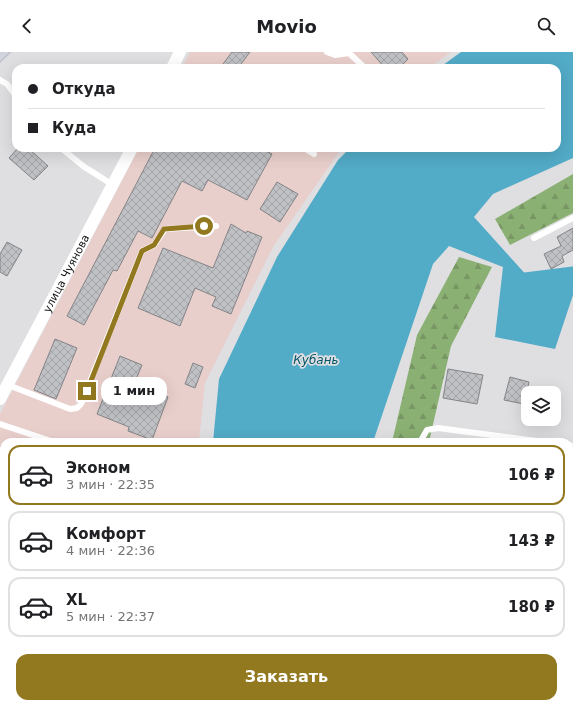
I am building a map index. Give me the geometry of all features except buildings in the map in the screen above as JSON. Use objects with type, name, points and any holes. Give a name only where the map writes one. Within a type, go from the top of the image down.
[{"type":"street","points":[[174,64],[180,52]]},
{"type":"street","name":"улица Чуянова","points":[[0,399],[130,152]]},
{"type":"lane","points":[[327,52],[335,55],[349,52],[361,64]]},
{"type":"lane","points":[[0,80],[7,84],[12,91]]},
{"type":"lane","points":[[66,152],[83,166],[113,185]]},
{"type":"lane","points":[[534,238],[573,218]]},
{"type":"lane","points":[[8,385],[70,409],[77,408],[81,404],[142,251],[154,245],[164,229],[216,226]]},
{"type":"lane","points":[[0,424],[42,438]]},
{"type":"lane","points":[[422,438],[427,430],[438,428],[514,438]]},
{"type":"shaded area","points":[[0,52],[13,52],[0,63]]},
{"type":"shaded area","points":[[190,52],[451,52],[434,64],[184,64]]},
{"type":"shaded area","points":[[137,152],[339,152],[273,247],[205,383],[199,438],[0,438],[0,414]]},
{"type":"green space","points":[[573,174],[573,213],[510,245],[495,219]]},
{"type":"green space","points":[[459,257],[492,267],[451,346],[430,438],[393,438],[417,335]]},
{"type":"water","name":"Кубань","points":[[461,52],[573,52],[573,158],[493,194],[474,217],[529,278],[573,273],[573,295],[555,349],[495,337],[503,267],[449,246],[433,264],[374,438],[213,438],[219,379],[277,257],[338,160],[346,152],[561,152],[561,64],[444,64]]},
{"type":"waterway","points":[[516,279],[573,273]]},
{"type":"route","points":[[87,391],[142,251],[156,243],[164,229],[204,226]]}]
